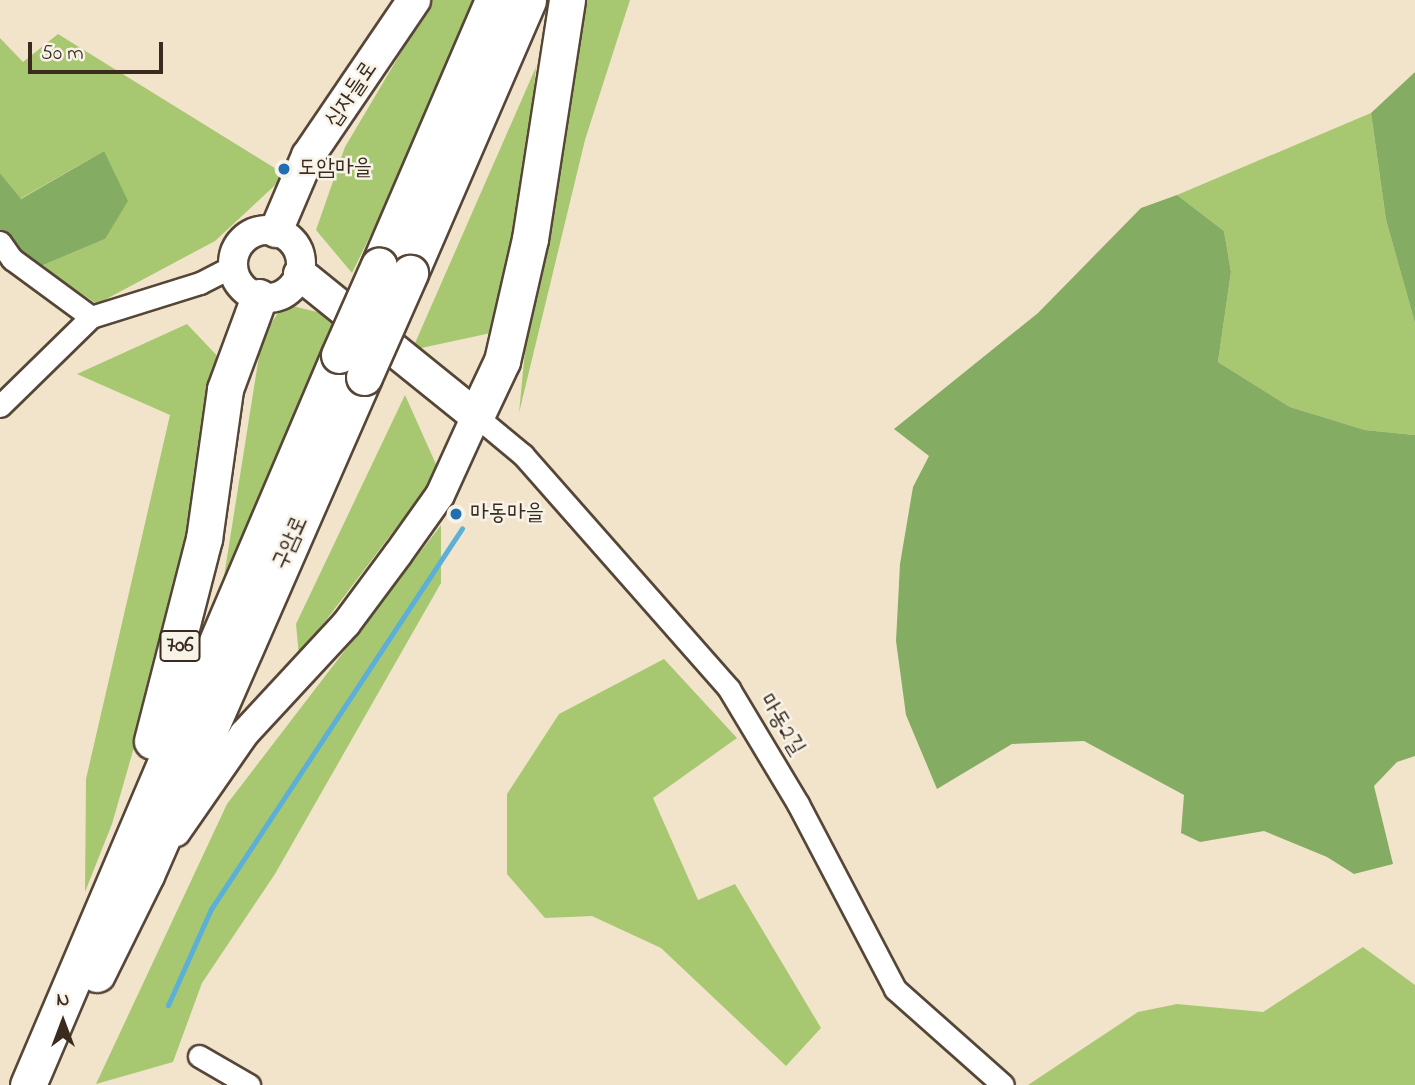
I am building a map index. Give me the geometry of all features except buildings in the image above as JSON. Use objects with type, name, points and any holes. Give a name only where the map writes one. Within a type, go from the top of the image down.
[{"type":"main road","name":"십자들로","points":[[276,231],[309,156],[414,0]]},
{"type":"main road","name":"구암로","points":[[395,269],[493,0]]},
{"type":"main road","name":"구암로","points":[[28,1085],[67,987],[395,269],[528,0]]},
{"type":"main road","points":[[300,274],[476,416],[502,361],[530,239],[566,0]]},
{"type":"main road","name":"706","points":[[67,987],[150,749],[184,632],[204,539],[225,389],[259,297]]},
{"type":"main road","name":"구암로","points":[[53,1085],[102,963],[146,875],[351,366]]},
{"type":"street","points":[[0,406],[91,317],[200,283],[233,266],[245,237],[276,231],[294,243],[300,274],[288,291],[259,297],[241,286],[233,266]]},
{"type":"street","points":[[0,242],[12,259],[91,317]]},
{"type":"street","points":[[146,875],[244,734],[346,624],[398,554],[440,495],[476,416]]},
{"type":"street","name":"마동2길","points":[[476,416],[523,455],[729,690],[805,816],[895,989],[1003,1085]]},
{"type":"street","points":[[199,1056],[249,1085]]},
{"type":"green space","points":[[432,0],[477,0],[430,113],[352,273],[316,230],[345,147]]},
{"type":"green space","points":[[584,0],[630,0],[585,140],[519,413],[528,319]]},
{"type":"green space","points":[[58,34],[286,175],[215,241],[97,304],[41,266],[105,239],[104,151],[20,199],[0,173],[0,38],[23,62]]},
{"type":"green space","points":[[536,67],[519,243],[491,333],[412,350]]},
{"type":"green space","points":[[1415,72],[1415,323],[1386,220],[1371,113]]},
{"type":"green space","points":[[1371,113],[1386,220],[1415,323],[1415,435],[1365,430],[1290,407],[1218,362],[1231,272],[1224,231],[1177,195]]},
{"type":"green space","points":[[104,151],[128,201],[105,239],[41,266],[0,237],[0,173],[21,199]]},
{"type":"green space","points":[[1177,195],[1224,231],[1231,272],[1218,362],[1290,407],[1365,430],[1415,435],[1415,756],[1397,762],[1374,786],[1393,864],[1354,874],[1327,857],[1264,831],[1200,842],[1181,833],[1184,795],[1084,741],[1012,744],[937,789],[906,715],[896,641],[900,564],[913,487],[929,456],[894,429],[1038,313],[1141,208]]},
{"type":"green space","points":[[284,304],[338,317],[219,608],[262,337]]},
{"type":"green space","points":[[187,324],[223,362],[190,552],[112,824],[85,892],[86,779],[170,415],[77,374]]},
{"type":"green space","points":[[405,395],[439,471],[299,656],[296,624]]},
{"type":"green space","points":[[441,525],[441,583],[275,874],[202,983],[173,1062],[96,1084],[227,804]]},
{"type":"green space","points":[[664,659],[737,738],[653,798],[698,900],[735,884],[821,1028],[786,1066],[661,948],[592,916],[545,918],[507,874],[507,794],[559,714]]},
{"type":"green space","points":[[1363,947],[1415,985],[1415,1085],[1028,1085],[1138,1012],[1177,1004],[1263,1012]]},
{"type":"waterway","points":[[168,1005],[211,909],[462,528]]},
{"type":"place","name":"도암마을","points":[[284,169]]},
{"type":"place","name":"마동마을","points":[[456,514]]}]
